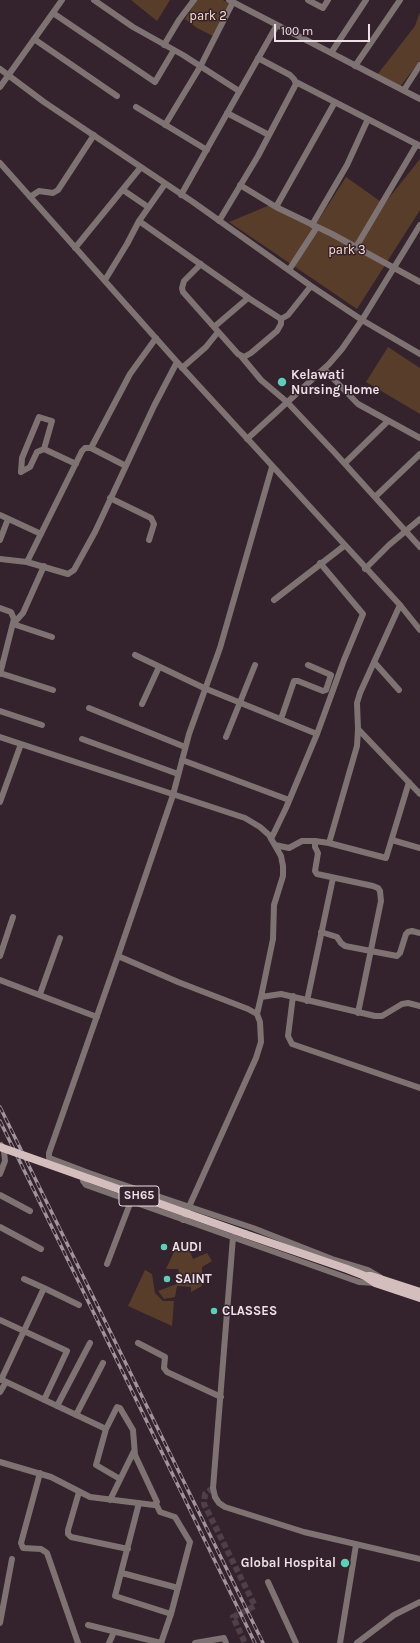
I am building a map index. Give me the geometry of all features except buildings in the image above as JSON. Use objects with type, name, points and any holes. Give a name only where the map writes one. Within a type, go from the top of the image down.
[{"type":"main road","name":"SH65","points":[[0,1147],[365,1276],[371,1276],[379,1281],[420,1298]]},
{"type":"main road","name":"SH65","points":[[379,1281],[420,1292]]},
{"type":"street","points":[[0,87],[62,0]]},
{"type":"street","points":[[94,0],[133,27],[174,50],[239,91]]},
{"type":"street","points":[[164,45],[179,20],[194,0]]},
{"type":"street","points":[[308,0],[323,8],[328,0]]},
{"type":"street","points":[[331,53],[366,0]]},
{"type":"street","points":[[355,66],[400,0]]},
{"type":"street","points":[[165,126],[200,67],[231,1],[420,99]]},
{"type":"street","points":[[53,13],[155,82],[174,50]]},
{"type":"street","points":[[181,195],[277,25]]},
{"type":"street","points":[[34,39],[117,96]]},
{"type":"street","points":[[258,58],[290,75],[296,82],[418,145],[356,247]]},
{"type":"street","points":[[404,90],[420,64]]},
{"type":"street","points":[[0,69],[311,286],[362,320],[420,354]]},
{"type":"street","points":[[219,221],[269,135],[296,82]]},
{"type":"street","points":[[276,207],[335,102]]},
{"type":"street","points":[[136,107],[165,126],[207,150]]},
{"type":"street","points":[[227,113],[269,135]]},
{"type":"street","points":[[289,270],[315,226],[368,119]]},
{"type":"street","points":[[30,197],[39,191],[53,193],[58,190],[94,135]]},
{"type":"street","points":[[0,163],[182,368],[400,606],[420,630]]},
{"type":"street","points":[[75,248],[141,167]]},
{"type":"street","points":[[105,280],[139,221],[165,184]]},
{"type":"street","points":[[240,185],[276,207],[356,247],[420,282]]},
{"type":"street","points":[[123,190],[148,207]]},
{"type":"street","points":[[139,221],[248,298],[281,319]]},
{"type":"street","points":[[247,439],[324,369],[342,349],[362,320],[420,224]]},
{"type":"street","points":[[201,264],[184,281],[182,288],[186,296],[261,380],[287,402],[420,547]]},
{"type":"street","points":[[281,319],[288,315],[311,286]]},
{"type":"street","points":[[182,368],[206,347],[216,330],[248,298]]},
{"type":"street","points":[[241,356],[247,356],[271,336],[280,327],[281,319]]},
{"type":"street","points":[[91,448],[130,374],[156,338]]},
{"type":"street","points":[[0,559],[27,562],[68,574],[74,570],[95,532],[110,498],[177,362]]},
{"type":"street","points":[[324,369],[352,399],[420,438]]},
{"type":"street","points":[[44,449],[52,421],[39,417],[22,458],[21,472],[30,467],[37,452],[44,449],[76,464]]},
{"type":"street","points":[[345,464],[388,421]]},
{"type":"street","points":[[27,562],[76,464],[86,448],[91,448],[126,466]]},
{"type":"street","points":[[375,497],[420,454]]},
{"type":"street","points":[[89,1173],[85,1174],[83,1181],[86,1185],[359,1282],[379,1281],[377,1274],[368,1270],[332,1259],[253,1228],[89,1173],[52,1159],[48,1155],[173,795],[185,747],[204,688],[220,648],[272,467]]},
{"type":"street","points":[[110,498],[151,518],[154,524],[149,540]]},
{"type":"street","points":[[0,515],[42,534]]},
{"type":"street","points":[[0,540],[8,519]]},
{"type":"street","points":[[365,569],[389,545],[420,520]]},
{"type":"street","points":[[274,600],[344,546]]},
{"type":"street","points":[[271,839],[290,800],[317,734],[344,660],[363,614],[320,563]]},
{"type":"street","points":[[13,624],[24,613],[44,566]]},
{"type":"street","points":[[329,844],[357,746],[357,703],[360,692],[400,606]]},
{"type":"street","points":[[0,608],[11,612],[14,615],[13,624],[3,650],[0,674],[53,690]]},
{"type":"street","points":[[13,624],[52,637]]},
{"type":"street","points":[[135,655],[204,688],[317,734]]},
{"type":"street","points":[[374,662],[399,690]]},
{"type":"street","points":[[226,737],[255,665]]},
{"type":"street","points":[[281,719],[294,681],[298,681],[323,692],[326,690],[331,675],[308,665]]},
{"type":"street","points":[[142,704],[159,667]]},
{"type":"street","points":[[89,708],[185,747]]},
{"type":"street","points":[[0,710],[42,725]]},
{"type":"street","points":[[358,729],[420,794]]},
{"type":"street","points":[[0,737],[245,818],[260,827],[271,839],[281,856],[283,876],[274,905],[273,939],[262,997],[257,1014],[260,1022],[261,1042],[256,1058],[183,1220]]},
{"type":"street","points":[[82,739],[178,774]]},
{"type":"street","points":[[0,802],[21,744]]},
{"type":"street","points":[[182,760],[290,800]]},
{"type":"street","points":[[275,845],[289,848],[302,841],[315,842],[329,844],[384,858],[388,856],[408,782]]},
{"type":"street","points":[[392,840],[420,848]]},
{"type":"street","points":[[315,842],[315,847],[318,853],[315,873],[373,886],[378,888],[380,891],[381,901],[358,1013]]},
{"type":"street","points":[[307,1001],[334,878]]},
{"type":"street","points":[[0,956],[14,917]]},
{"type":"street","points":[[322,932],[337,937],[343,945],[397,956],[400,953],[406,934],[408,932],[420,933]]},
{"type":"street","points":[[40,994],[60,938]]},
{"type":"street","points":[[118,956],[257,1014]]},
{"type":"street","points":[[0,980],[97,1017]]},
{"type":"street","points":[[262,997],[277,994],[293,996],[307,1001],[358,1013],[382,1016],[402,1004],[408,1003],[420,1006]]},
{"type":"street","points":[[293,996],[288,1036],[292,1044],[420,1088]]},
{"type":"street","points":[[0,1144],[4,1152],[0,1174]]},
{"type":"street","points":[[0,1195],[30,1211]]},
{"type":"street","points":[[107,1264],[131,1201]]},
{"type":"street","points":[[0,1227],[41,1249]]},
{"type":"street","points":[[233,1236],[213,1488],[215,1497],[219,1503],[225,1507],[304,1532],[420,1559]]},
{"type":"street","points":[[24,1279],[79,1305]]},
{"type":"street","points":[[0,1392],[2,1380],[44,1288]]},
{"type":"street","points":[[0,1320],[67,1351],[44,1400]]},
{"type":"street","points":[[57,1406],[90,1343]]},
{"type":"street","points":[[138,1343],[165,1357],[164,1368],[167,1372],[221,1397]]},
{"type":"street","points":[[76,1415],[103,1363]]},
{"type":"street","points":[[2,1380],[106,1429]]},
{"type":"street","points":[[88,1625],[161,1643],[171,1614],[190,1542],[175,1517],[160,1512],[156,1504],[157,1501],[134,1451],[133,1430],[119,1407],[117,1407],[106,1429],[96,1465],[120,1479]]},
{"type":"street","points":[[110,1500],[134,1451]]},
{"type":"street","points":[[0,1462],[40,1473],[90,1497],[156,1504]]},
{"type":"street","points":[[40,1473],[22,1538],[22,1546],[26,1549],[42,1549],[47,1553],[78,1643]]},
{"type":"street","points":[[79,1492],[68,1534],[71,1537],[128,1549]]},
{"type":"street","points":[[139,1503],[115,1596],[171,1614]]},
{"type":"street","points":[[340,1643],[356,1545]]},
{"type":"street","points":[[0,1623],[12,1559]]},
{"type":"street","points":[[122,1572],[178,1588]]},
{"type":"street","points":[[268,1582],[296,1643]]},
{"type":"street","points":[[357,1643],[394,1616],[420,1602]]},
{"type":"street","points":[[109,1643],[114,1632]]},
{"type":"street","points":[[195,1643],[224,1638],[226,1643]]},
{"type":"green space","points":[[131,0],[170,0],[157,21]]},
{"type":"green space","name":"park 2","points":[[197,0],[223,0],[234,7],[213,36],[197,28],[185,19]]},
{"type":"green space","points":[[420,12],[420,61],[399,88],[377,75],[415,26]]},
{"type":"green space","name":"park 3","points":[[420,159],[420,210],[357,309],[229,222],[270,205],[316,224],[346,177],[384,204]]},
{"type":"green space","points":[[388,347],[420,368],[420,414],[366,382]]},
{"type":"green space","points":[[178,1243],[188,1247],[193,1259],[207,1253],[212,1261],[202,1267],[202,1286],[191,1292],[191,1287],[177,1286],[175,1297],[164,1299],[158,1291],[182,1282],[178,1269],[166,1269]]},
{"type":"green space","points":[[145,1270],[152,1274],[155,1293],[163,1301],[174,1301],[172,1326],[128,1306]]},
{"type":"tunnel","points":[[213,1488],[205,1494],[204,1504],[255,1606],[233,1617],[245,1643]]},
{"type":"railway","points":[[0,1107],[263,1643]]},
{"type":"railway","points":[[0,1121],[255,1643]]},
{"type":"place","name":"Kelawati Nursing Home","points":[[282,382]]},
{"type":"place","name":"AUDI","points":[[164,1247]]},
{"type":"place","name":"SAINT","points":[[167,1279]]},
{"type":"place","name":"CLASSES","points":[[214,1311]]},
{"type":"place","name":"Global Hospital","points":[[345,1563]]}]
